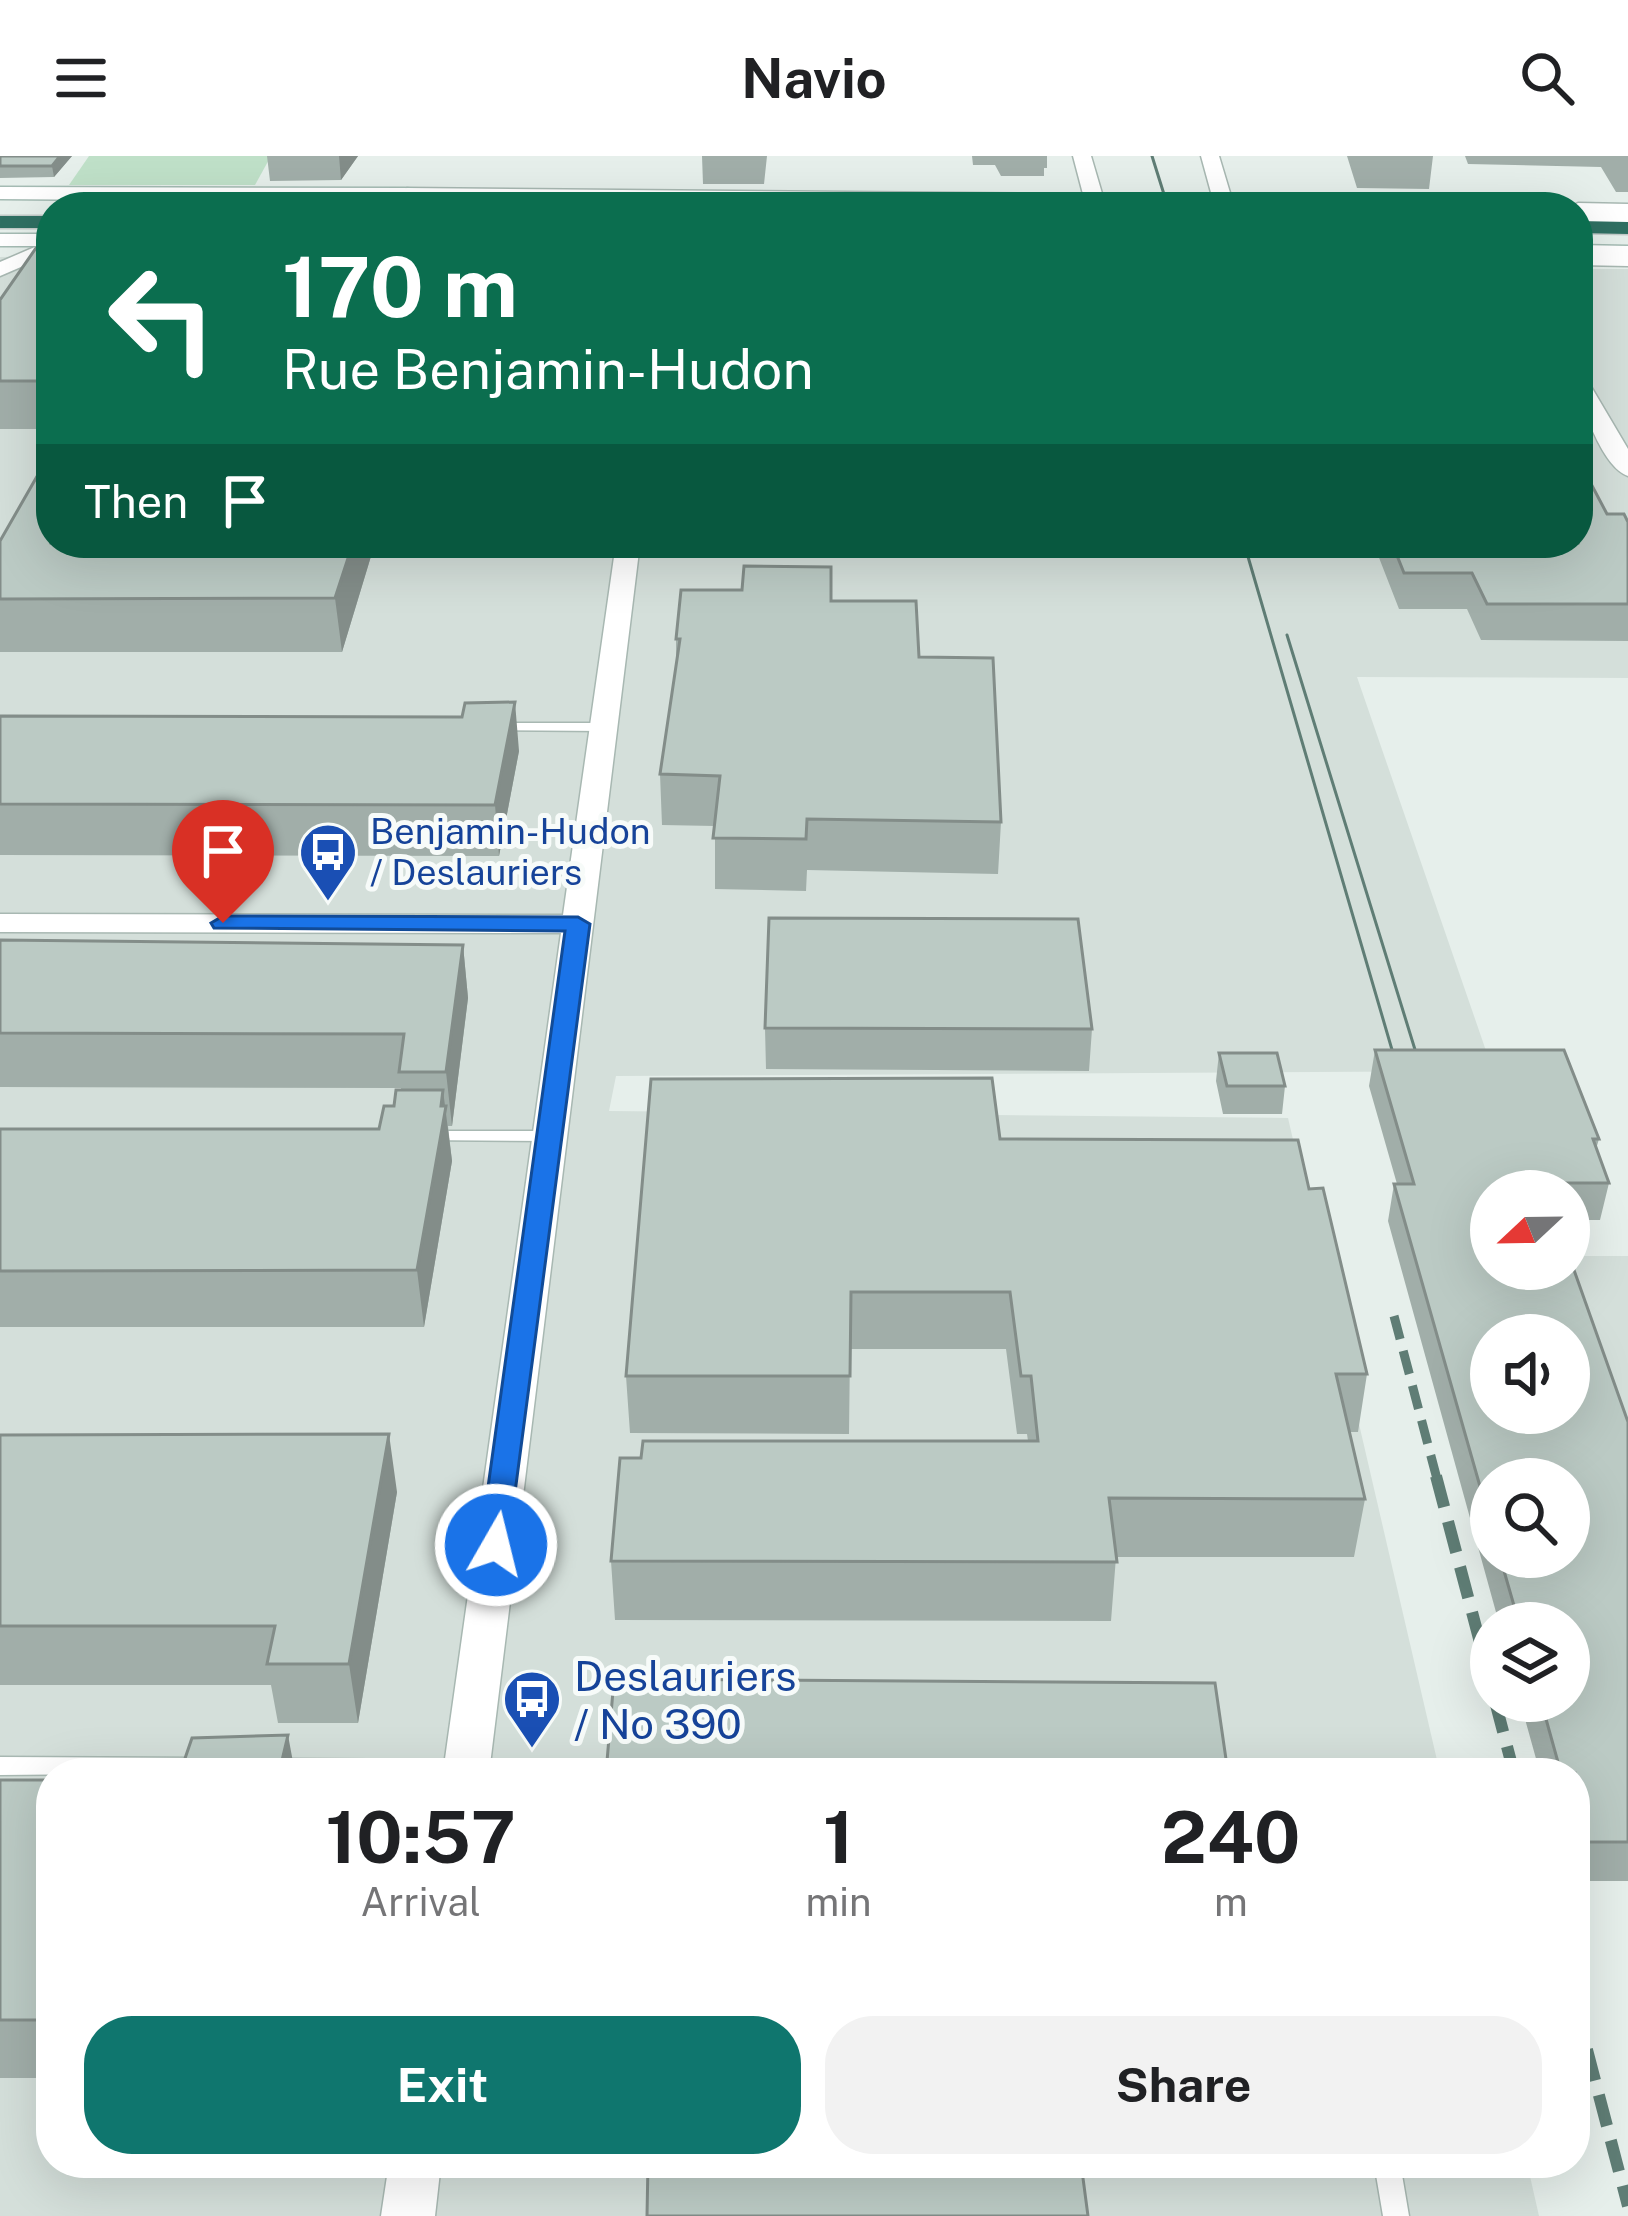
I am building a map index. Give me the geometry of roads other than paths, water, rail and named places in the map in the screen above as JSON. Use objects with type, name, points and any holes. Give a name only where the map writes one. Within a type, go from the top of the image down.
[{"type":"highway","points":[[0,210],[36,210]]},
{"type":"highway","points":[[0,222],[36,222]]},
{"type":"highway","points":[[1593,233],[1628,228]]},
{"type":"highway","points":[[1593,236],[1628,241]]},
{"type":"street","points":[[1082,156],[1092,192]]},
{"type":"street","points":[[1210,156],[1220,192]]},
{"type":"street","points":[[0,193],[36,193]]},
{"type":"street","points":[[1593,229],[1628,214]]},
{"type":"street","points":[[1593,239],[1628,256]]},
{"type":"street","points":[[0,241],[36,242]]},
{"type":"street","points":[[0,270],[36,251]]},
{"type":"street","points":[[1593,409],[1628,469]]},
{"type":"street","points":[[468,1758],[626,558]]},
{"type":"street","points":[[0,923],[578,924]]},
{"type":"street","points":[[408,2216],[413,2178]]},
{"type":"lane","points":[[472,727],[604,728]]},
{"type":"lane","points":[[406,1136],[550,1136]]},
{"type":"lane","points":[[0,1766],[36,1766]]},
{"type":"lane","points":[[1390,2178],[1396,2216]]},
{"type":"tram line","points":[[1152,156],[1163,192]]},
{"type":"tram line","points":[[1248,558],[1402,1084]]},
{"type":"tram line","points":[[1287,635],[1425,1082]]},
{"type":"railway","points":[[1394,1316],[1437,1479]]},
{"type":"railway","points":[[1436,1476],[1470,1605]]},
{"type":"railway","points":[[1501,1722],[1510,1758]]},
{"type":"railway","points":[[1590,2061],[1628,2206]]},
{"type":"place","name":"Benjamin-Hudon / Deslauriers","points":[[328,903]]},
{"type":"place","name":"Deslauriers / No 390","points":[[532,1750]]}]
